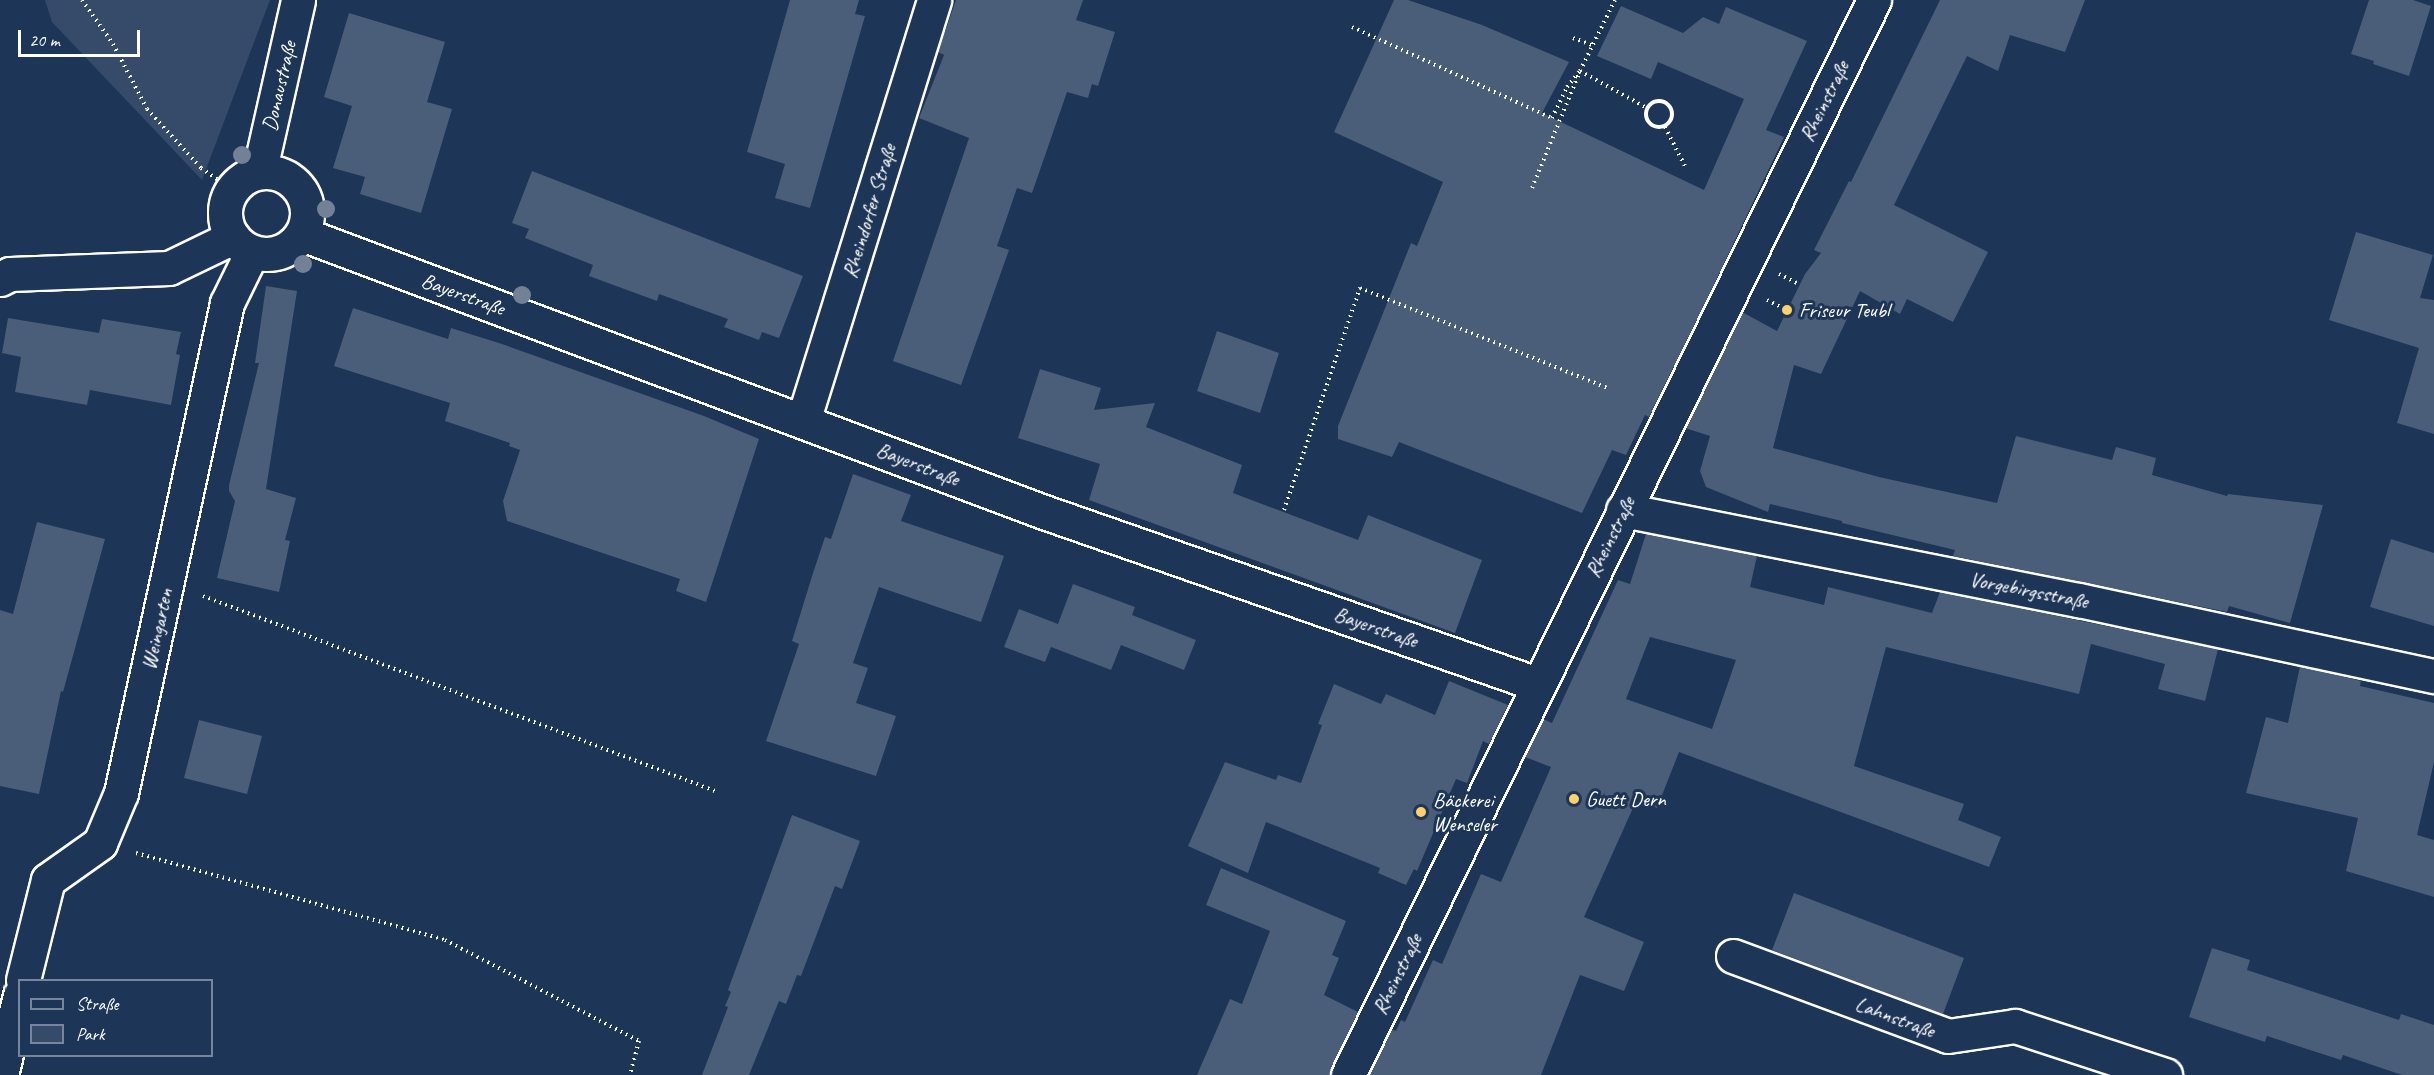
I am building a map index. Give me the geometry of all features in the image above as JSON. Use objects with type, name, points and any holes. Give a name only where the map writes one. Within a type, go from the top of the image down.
[{"type":"street","name":"Donaustraße","points":[[266,171],[262,160],[298,0]]},
{"type":"street","name":"Rheindorfer Straße","points":[[803,421],[934,0]]},
{"type":"street","name":"Rheinstraße","points":[[1348,1075],[1537,684],[1874,0]]},
{"type":"street","points":[[266,171],[288,176],[303,192],[308,213],[302,234],[293,245],[281,252],[266,254],[243,244],[226,222],[225,205],[232,189],[247,176],[266,171]]},
{"type":"street","name":"Bayerstraße","points":[[302,234],[1044,512],[1537,684]]},
{"type":"street","points":[[0,279],[10,274],[169,268],[243,244]]},
{"type":"street","name":"Weingarten","points":[[100,843],[121,793],[227,303],[243,244]]},
{"type":"street","name":"Vorgebirgsstraße","points":[[1623,510],[2113,606],[2434,676]]},
{"type":"street","points":[[23,979],[48,880],[100,843]]},
{"type":"street","name":"Lahnstraße","points":[[1733,956],[1948,1036],[2015,1026],[2165,1075]]},
{"type":"street","points":[[1,1075],[18,1004]]},
{"type":"path","points":[[82,0],[113,44],[147,109],[201,168],[232,189]]},
{"type":"path","points":[[1532,188],[1580,71],[1615,0]]},
{"type":"path","points":[[1352,27],[1552,118],[1567,87],[1580,71]]},
{"type":"path","points":[[1573,38],[1592,45]]},
{"type":"path","points":[[1580,71],[1647,108]]},
{"type":"path","points":[[1654,100],[1665,100],[1672,108],[1673,118],[1665,126],[1654,127],[1647,120],[1647,108],[1654,100]]},
{"type":"path","points":[[1665,126],[1685,166]]},
{"type":"path","points":[[1284,510],[1360,288],[1607,388]]},
{"type":"path","points":[[1782,307],[1787,310]]},
{"type":"path","points":[[167,582],[718,792]]},
{"type":"path","points":[[100,843],[445,940],[639,1041],[630,1075]]},
{"type":"green space","points":[[45,0],[270,0],[202,180],[52,22]]},
{"type":"building","points":[[790,0],[859,0],[855,14],[865,16],[810,208],[775,198],[785,164],[747,152]]},
{"type":"building","points":[[956,0],[1083,0],[1076,20],[1115,32],[1098,86],[1092,84],[1088,98],[1067,92],[1032,193],[1017,188],[997,246],[1009,250],[961,385],[893,361],[969,138],[919,118],[944,55],[938,52]]},
{"type":"building","points":[[1394,0],[1408,0],[1482,25],[1569,62],[1542,113],[1704,190],[1744,99],[1658,62],[1651,79],[1597,56],[1621,6],[1683,33],[1703,17],[1719,24],[1726,7],[1807,41],[1766,130],[1784,137],[1710,293],[1649,417],[1645,415],[1626,455],[1612,450],[1582,513],[1399,442],[1392,457],[1338,439],[1338,426],[1411,243],[1417,246],[1443,182],[1334,132]]},
{"type":"building","points":[[1940,0],[2085,0],[2065,52],[2010,35],[1998,71],[1967,56],[1894,205],[1988,252],[1953,322],[1907,299],[1900,314],[1860,291],[1821,374],[1794,365],[1773,448],[1879,477],[1997,503],[2016,436],[2112,460],[2116,447],[2156,458],[2152,475],[2227,496],[2228,494],[2323,505],[2290,623],[2229,606],[2227,612],[1953,556],[1955,550],[1842,523],[1842,521],[1770,504],[1768,512],[1706,487],[1700,471],[1710,436],[1685,428],[1742,312],[1777,331],[1805,274],[1821,253],[1814,250],[1849,181],[1851,182]]},
{"type":"building","points":[[2369,0],[2413,0],[2431,6],[2409,76],[2351,54]]},
{"type":"building","points":[[349,13],[445,42],[427,102],[452,109],[421,213],[360,194],[365,177],[333,168],[352,106],[324,97]]},
{"type":"building","points":[[532,171],[803,276],[779,338],[762,332],[759,340],[724,327],[728,319],[659,294],[657,301],[589,276],[593,265],[525,238],[529,229],[512,223]]},
{"type":"building","points":[[2356,232],[2433,255],[2420,298],[2434,300],[2434,434],[2397,423],[2419,348],[2329,320]]},
{"type":"building","points":[[266,286],[297,291],[266,489],[296,498],[285,540],[290,541],[279,592],[217,578],[235,501],[229,491],[229,485],[259,363],[255,363]]},
{"type":"building","points":[[353,308],[448,339],[451,328],[502,344],[704,416],[759,439],[706,602],[676,591],[680,579],[507,521],[503,501],[520,450],[509,446],[510,443],[445,421],[450,403],[334,366]]},
{"type":"building","points":[[8,318],[99,333],[102,319],[181,332],[176,354],[180,355],[171,405],[90,390],[87,405],[15,392],[21,357],[2,353]]},
{"type":"building","points":[[1217,331],[1279,353],[1260,413],[1197,391]]},
{"type":"building","points":[[1040,369],[1101,388],[1094,410],[1155,403],[1146,427],[1242,465],[1233,493],[1358,540],[1368,515],[1482,560],[1455,633],[1089,500],[1100,464],[1018,438]]},
{"type":"building","points":[[853,474],[911,495],[901,521],[1004,556],[981,622],[879,587],[853,663],[868,668],[856,703],[896,716],[876,776],[766,741],[799,644],[792,641],[813,573],[825,537],[831,539]]},
{"type":"building","points":[[37,522],[105,539],[63,692],[61,691],[39,794],[0,786],[0,610],[13,614]]},
{"type":"building","points":[[1646,534],[1757,556],[1750,587],[1824,605],[1828,587],[1932,613],[1940,592],[2218,649],[2205,701],[2158,689],[2165,664],[2091,644],[2079,694],[1886,647],[1854,766],[1964,804],[1958,820],[2001,837],[1989,867],[1679,752],[1657,808],[1637,799],[1584,917],[1644,942],[1624,991],[1580,975],[1541,1075],[1369,1075],[1391,1029],[1396,1031],[1401,1020],[1405,1022],[1433,960],[1442,964],[1481,874],[1501,882],[1551,767],[1525,757],[1543,719],[1552,723],[1618,580],[1630,584]],"holes":[[[1650,637],[1736,660],[1712,729],[1626,699]]]},
{"type":"building","points":[[2391,539],[2434,553],[2434,626],[2370,607]]},
{"type":"building","points":[[1073,584],[1135,607],[1132,615],[1196,640],[1184,670],[1121,645],[1111,670],[1051,647],[1045,662],[1004,647],[1019,609],[1058,624]]},
{"type":"building","points":[[2300,666],[2361,681],[2360,686],[2434,703],[2434,762],[2417,835],[2434,840],[2434,897],[2346,871],[2358,818],[2246,793],[2266,717],[2288,723]]},
{"type":"building","points":[[1449,681],[1508,705],[1489,744],[1483,741],[1467,783],[1456,779],[1417,871],[1414,869],[1406,885],[1378,873],[1380,868],[1266,822],[1248,873],[1188,846],[1225,762],[1276,780],[1278,775],[1301,783],[1322,725],[1318,724],[1334,684],[1381,704],[1386,694],[1435,715]]},
{"type":"building","points":[[199,720],[262,736],[247,794],[184,778]]},
{"type":"building","points":[[792,815],[860,841],[842,889],[835,886],[801,976],[797,975],[786,1004],[779,1001],[749,1075],[702,1075],[728,1007],[725,1006],[731,992],[728,990]]},
{"type":"building","points":[[1221,868],[1346,921],[1332,955],[1339,958],[1324,995],[1358,1012],[1329,1075],[1197,1075],[1230,999],[1242,1004],[1270,931],[1206,905]]},
{"type":"building","points":[[1794,893],[1964,958],[1943,1014],[1772,950]]},
{"type":"building","points":[[2212,948],[2250,960],[2247,970],[2399,1020],[2401,1014],[2434,1025],[2434,1075],[2402,1075],[2343,1055],[2341,1060],[2267,1036],[2265,1042],[2189,1017]]},
{"type":"place","name":"Friseur Teubl","points":[[1787,310]]},
{"type":"place","name":"Guett Dern","points":[[1574,799]]},
{"type":"place","name":"Bäckerei Wenseler","points":[[1421,812]]}]
